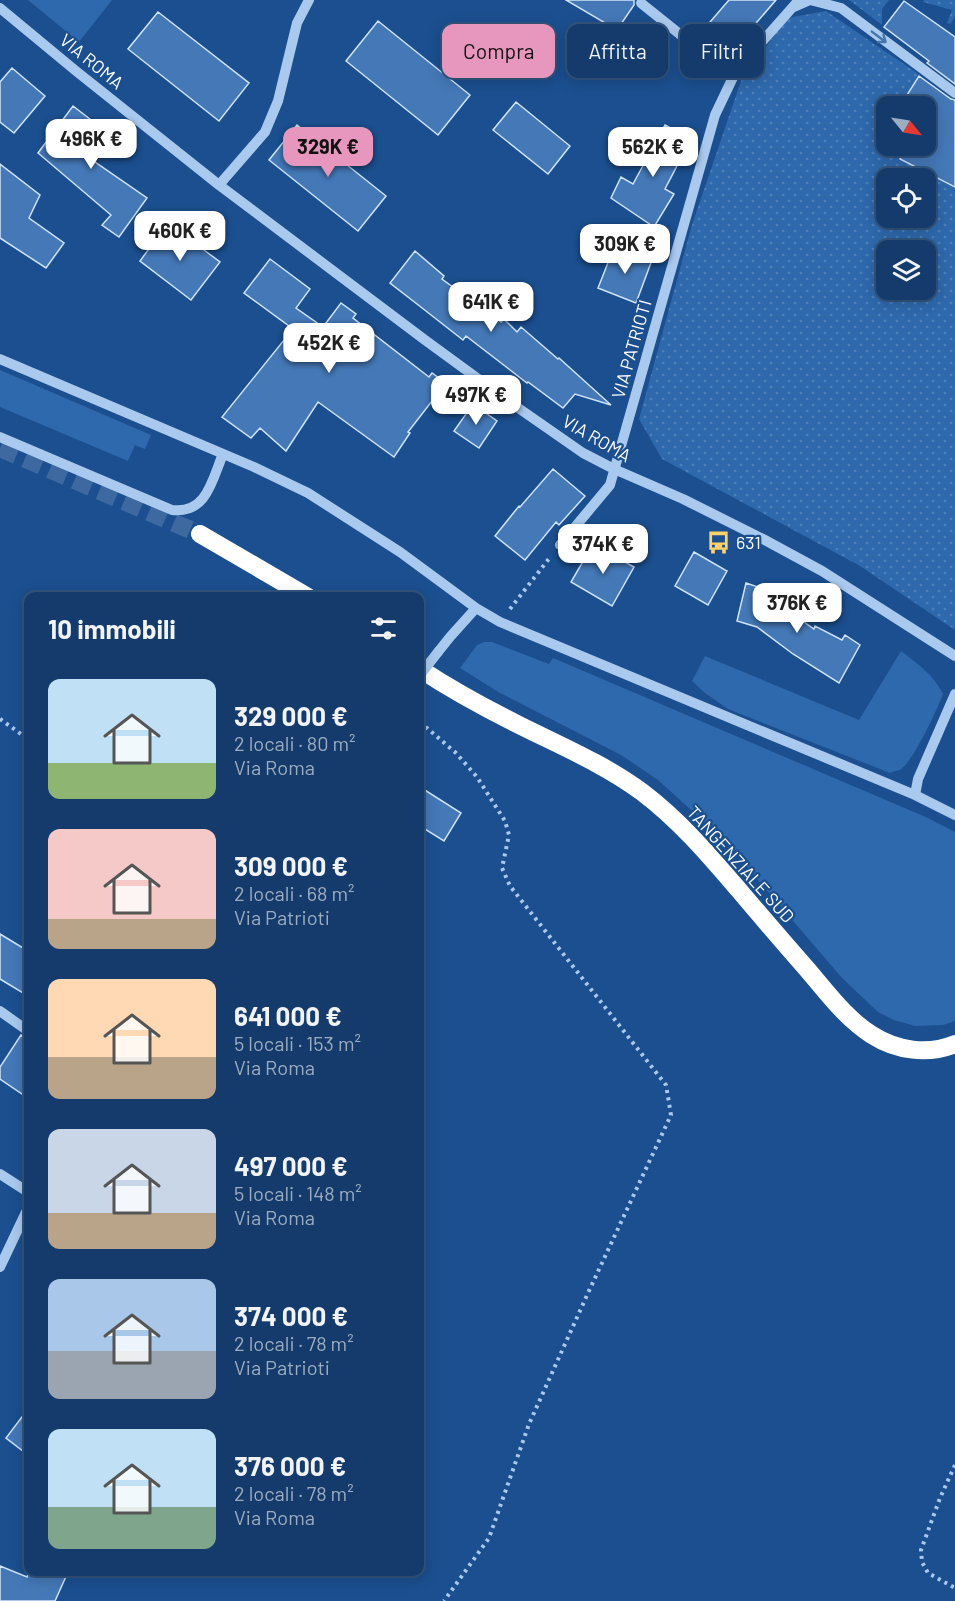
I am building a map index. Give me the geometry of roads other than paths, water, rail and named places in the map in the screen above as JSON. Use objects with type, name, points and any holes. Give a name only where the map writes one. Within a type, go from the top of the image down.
[{"type":"highway","points":[[200,534],[299,592]]},
{"type":"highway","name":"TANGENZIALE SUD","points":[[424,672],[491,711],[591,760],[621,778],[666,812],[705,850],[833,1000],[859,1026],[896,1047],[926,1050],[955,1044]]},
{"type":"street","points":[[219,185],[265,132],[278,101],[297,22],[309,0]]},
{"type":"street","name":"VIA PATRIOTI","points":[[764,39],[795,4],[810,0],[841,8],[955,93]]},
{"type":"street","points":[[641,3],[680,34]]},
{"type":"street","name":"VIA ROMA","points":[[0,8],[219,185],[505,399],[583,453],[684,499],[773,544],[822,571],[955,656]]},
{"type":"street","name":"VIA PATRIOTI","points":[[560,545],[610,485],[715,115],[733,78]]},
{"type":"street","points":[[0,359],[223,454],[308,493],[400,552],[476,608],[500,622],[915,795],[955,815]]},
{"type":"street","points":[[0,437],[179,511],[195,507],[201,502],[223,454]]},
{"type":"street","points":[[424,670],[476,608]]},
{"type":"street","points":[[915,795],[918,778],[955,694]]},
{"type":"street","points":[[0,1011],[24,1028]]},
{"type":"street","points":[[0,1174],[24,1189]]},
{"type":"street","points":[[0,1267],[24,1216]]},
{"type":"tunnel","points":[[0,448],[200,534]]},
{"type":"place","name":"631","points":[[718,542]]}]
